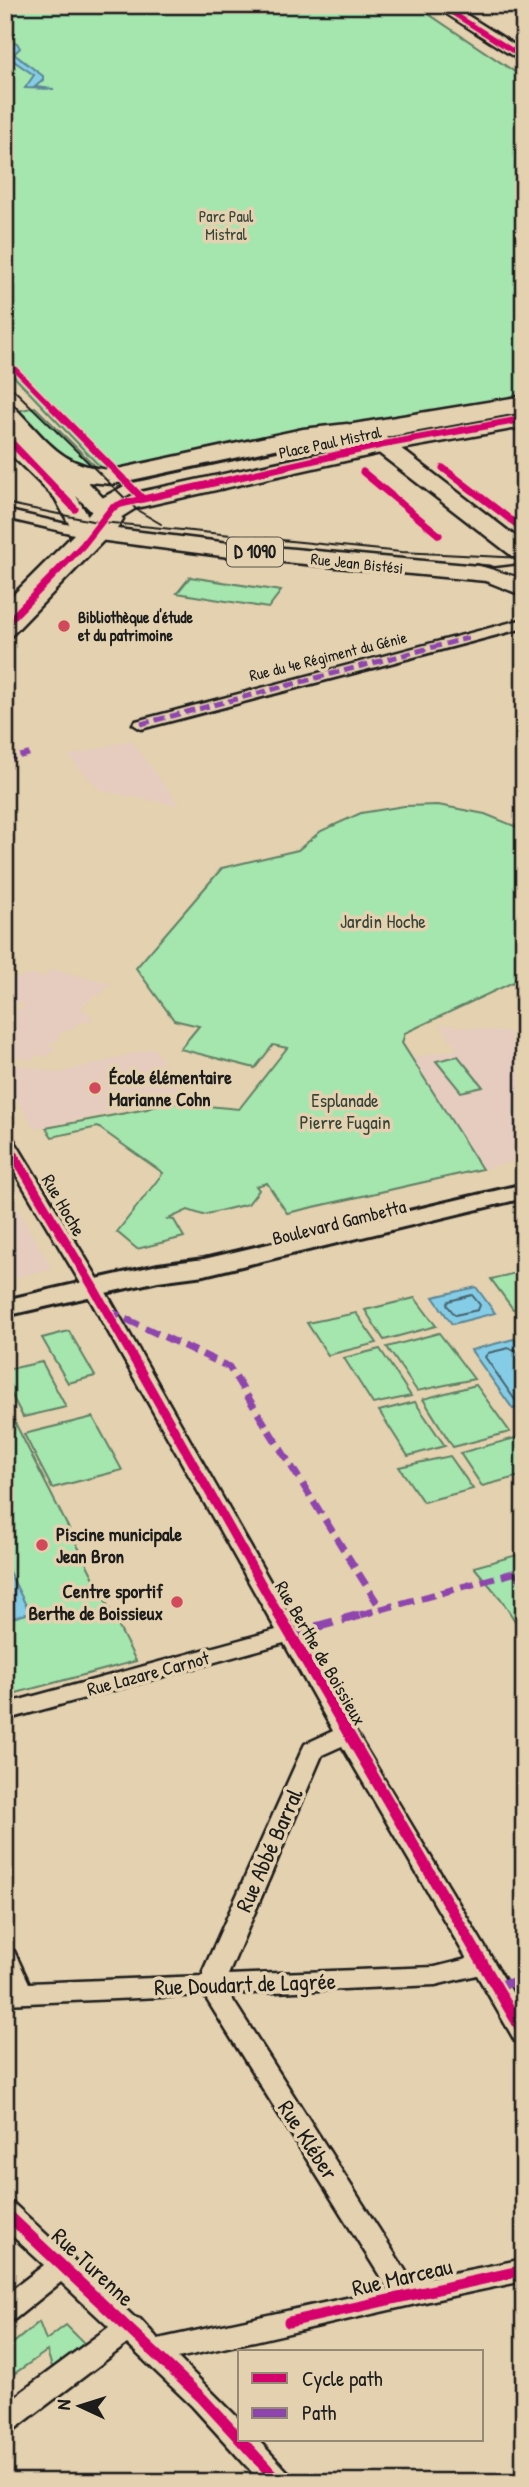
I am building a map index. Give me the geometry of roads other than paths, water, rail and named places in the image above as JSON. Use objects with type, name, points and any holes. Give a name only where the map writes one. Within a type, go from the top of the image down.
[{"type":"main road","points":[[440,5],[516,48],[524,58]]},
{"type":"main road","name":"Place Paul Mistral","points":[[62,466],[84,475],[122,475],[303,436],[367,438],[524,402]]},
{"type":"main road","points":[[5,411],[62,466],[100,523]]},
{"type":"main road","points":[[5,436],[68,500],[81,520],[100,523]]},
{"type":"main road","points":[[367,438],[521,551],[513,562],[489,574]]},
{"type":"main road","name":"Rue Jean Bistési","points":[[100,523],[489,574]]},
{"type":"main road","points":[[489,574],[524,571]]},
{"type":"main road","name":"D 1090","points":[[489,574],[513,582],[524,589]]},
{"type":"street","name":"Place Paul Mistral","points":[[100,523],[113,496],[133,487],[524,408]]},
{"type":"street","name":"Place Paul Mistral","points":[[100,523],[124,507],[367,438],[524,423]]},
{"type":"street","points":[[5,514],[100,523]]},
{"type":"street","points":[[5,611],[100,523]]},
{"type":"street","points":[[5,634],[100,523]]},
{"type":"street","name":"Rue du 4e Régiment du Génie","points":[[141,723],[524,623]]},
{"type":"street","name":"Rue Hoche","points":[[5,1140],[93,1287]]},
{"type":"street","name":"Boulevard Gambetta","points":[[158,1273],[197,1256],[524,1178]]},
{"type":"street","name":"Boulevard Gambetta","points":[[5,1308],[158,1273],[204,1267],[524,1191]]},
{"type":"street","name":"Rue Berthe de Boissieux","points":[[93,1287],[346,1734],[524,2034]]},
{"type":"street","name":"Rue Lazare Carnot","points":[[5,1712],[290,1634]]},
{"type":"street","name":"Rue Abbé Barral","points":[[216,1984],[215,1971],[313,1750],[346,1734]]},
{"type":"street","points":[[5,1958],[13,1994]]},
{"type":"street","name":"Rue Doudart de Lagrée","points":[[13,1994],[435,1976],[484,1964]]},
{"type":"street","name":"Rue Kléber","points":[[216,1984],[217,1998],[406,2294]]},
{"type":"street","name":"Rue Turenne","points":[[5,2212],[130,2327],[238,2437]]},
{"type":"street","points":[[5,2311],[63,2265]]},
{"type":"street","name":"Rue Marceau","points":[[154,2352],[381,2302],[406,2294],[524,2270]]},
{"type":"street","points":[[5,2420],[130,2327]]},
{"type":"street","name":"Rue Turenne","points":[[242,2442],[279,2482]]},
{"type":"water","points":[[5,39],[17,43],[20,48],[14,54],[43,76],[43,80],[35,87],[54,89],[25,88],[34,75],[5,55]]},
{"type":"water","points":[[476,1287],[495,1313],[452,1324],[433,1297]]},
{"type":"water","points":[[514,1339],[524,1353],[524,1406],[513,1409],[471,1350]]},
{"type":"water","points":[[5,1564],[30,1613],[5,1620]]},
{"type":"tram line","points":[[5,381],[137,510],[161,524]]},
{"type":"tram line","points":[[5,503],[92,521],[401,552],[524,558]]},
{"type":"tram line","points":[[477,564],[524,578]]},
{"type":"place","name":"Bibliothèque d'étude et du patrimoine","points":[[64,626]]},
{"type":"place","name":"École élémentaire Marianne Cohn","points":[[95,1088]]},
{"type":"place","name":"Piscine municipale Jean Bron","points":[[42,1545]]},
{"type":"place","name":"Centre sportif Berthe de Boissieux","points":[[177,1602]]},
{"type":"park label","name":"Parc Paul Mistral","points":[[226,225]]},
{"type":"park label","name":"Jardin Hoche","points":[[383,921]]},
{"type":"park label","name":"Esplanade Pierre Fugain","points":[[345,1111]]}]
